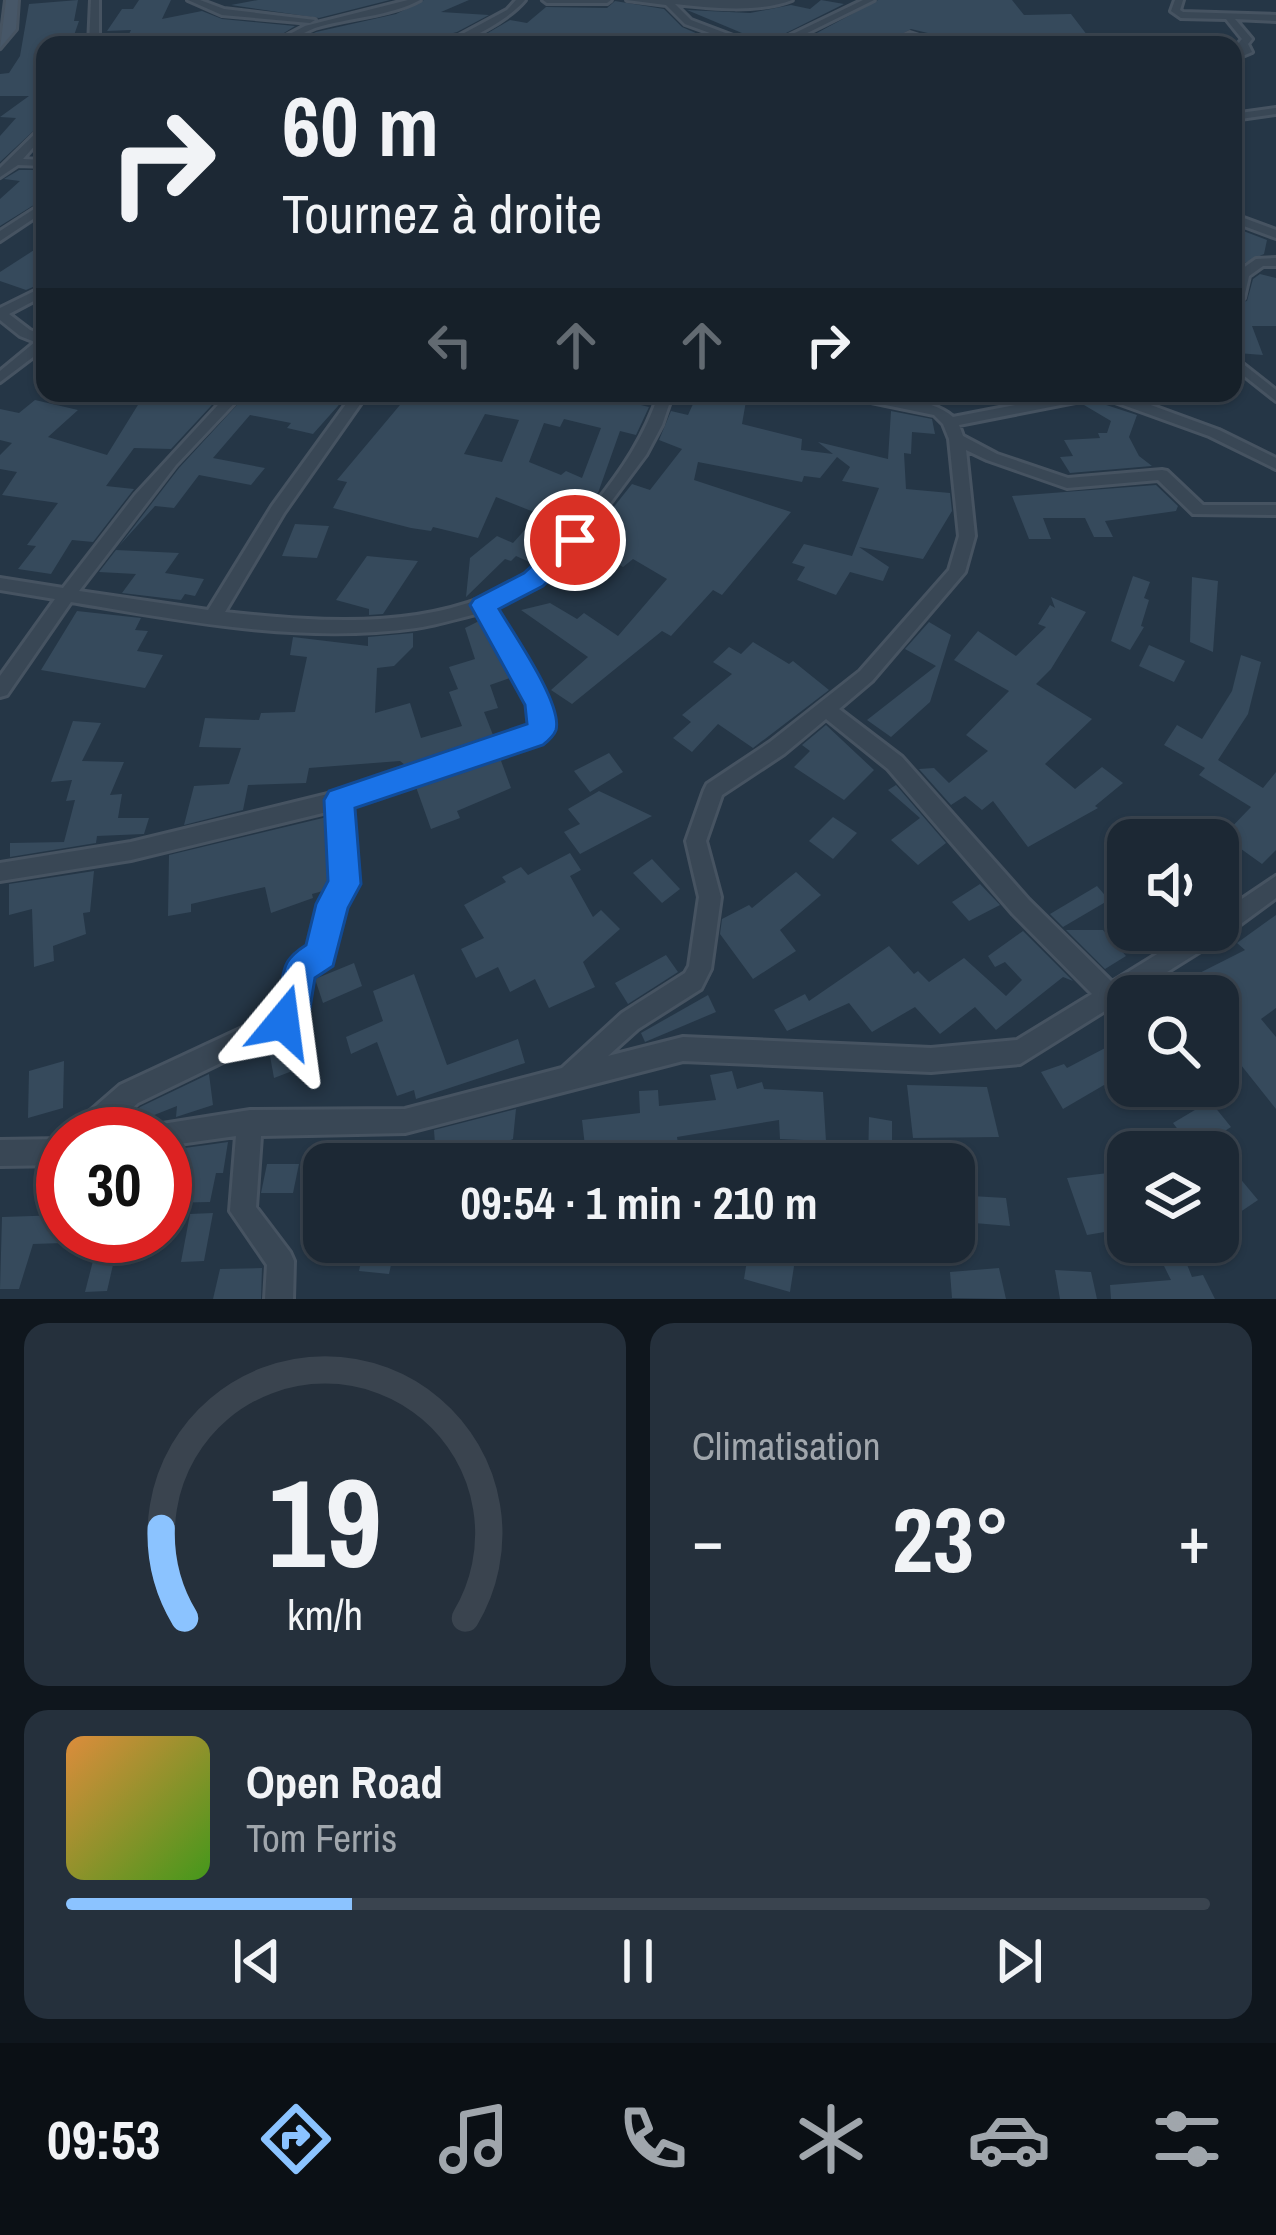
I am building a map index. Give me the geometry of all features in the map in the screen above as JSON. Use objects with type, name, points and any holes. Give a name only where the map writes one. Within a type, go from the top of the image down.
[{"type":"main road","points":[[0,44],[10,28],[12,0]]},
{"type":"street","points":[[94,36],[95,0]]},
{"type":"street","points":[[192,0],[222,12],[322,21]]},
{"type":"street","points":[[287,36],[300,27],[416,0]]},
{"type":"street","points":[[464,36],[510,12],[521,0]]},
{"type":"street","points":[[547,0],[607,0]]},
{"type":"street","points":[[632,0],[769,5],[788,0]]},
{"type":"street","points":[[851,0],[867,1]]},
{"type":"street","points":[[1179,0],[1175,11],[1181,15],[1276,18]]},
{"type":"street","points":[[670,1],[688,22],[727,36]]},
{"type":"street","points":[[794,36],[867,1]]},
{"type":"street","points":[[1230,19],[1247,39],[1243,44],[1247,52],[1242,54]]},
{"type":"street","points":[[1242,116],[1276,111]]},
{"type":"street","points":[[0,174],[36,137]]},
{"type":"street","points":[[14,161],[36,162]]},
{"type":"street","points":[[0,237],[36,212]]},
{"type":"street","points":[[1242,221],[1276,234]]},
{"type":"street","points":[[1242,279],[1259,262],[1276,262]]},
{"type":"street","points":[[0,313],[36,295]]},
{"type":"street","points":[[0,313],[36,334]]},
{"type":"street","points":[[0,378],[36,345]]},
{"type":"street","points":[[1242,368],[1276,397]]},
{"type":"street","points":[[0,690],[155,478],[228,402]]},
{"type":"street","points":[[214,616],[278,510],[355,402]]},
{"type":"street","points":[[0,584],[214,616],[366,627],[422,623],[484,605],[533,580],[575,540],[624,479],[653,431],[663,402]]},
{"type":"street","points":[[894,402],[926,408],[992,458],[1067,483],[1162,475],[1199,510],[1276,510]]},
{"type":"street","points":[[926,408],[931,402]]},
{"type":"street","points":[[953,430],[1066,402]]},
{"type":"street","points":[[1127,402],[1214,434],[1276,464]]},
{"type":"street","points":[[569,1076],[630,1021],[693,981],[700,969],[710,897],[696,841],[714,790],[827,710],[883,658],[957,572],[967,536],[953,430]]},
{"type":"street","points":[[0,872],[131,851],[340,800],[539,733],[539,705],[484,605]]},
{"type":"street","points":[[827,710],[895,763],[1021,907],[1107,993]]},
{"type":"street","points":[[114,1107],[129,1094],[291,1017],[296,1008],[298,969],[321,955],[332,904],[345,884],[340,800]]},
{"type":"street","points":[[1239,914],[1274,890]]},
{"type":"street","points":[[1143,975],[1181,951]]},
{"type":"street","points":[[192,1131],[250,1123],[405,1121],[683,1049],[931,1060],[1020,1052],[1107,998]]},
{"type":"street","points":[[250,1123],[243,1210],[281,1262],[279,1299]]},
{"type":"street","points":[[0,1153],[36,1152]]},
{"type":"building","points":[[78,0],[74,21],[79,21],[74,36],[36,36],[36,128],[0,162],[0,136],[16,118],[0,117],[29,96],[0,96],[0,74],[9,73],[20,56],[29,4]]},
{"type":"building","points":[[139,0],[171,0],[162,19],[202,11],[222,19],[295,26],[279,36],[128,36],[131,30],[107,31],[122,9],[133,9]]},
{"type":"building","points":[[258,0],[390,0],[319,18],[231,5]]},
{"type":"building","points":[[424,0],[469,0],[441,12],[489,15],[442,36],[308,36],[396,14]]},
{"type":"building","points":[[821,0],[844,4],[780,36],[749,36],[687,10],[750,13],[791,5],[810,9]]},
{"type":"building","points":[[878,0],[1012,0],[1024,15],[1071,14],[1088,36],[940,36],[911,29],[898,36],[811,36]]},
{"type":"building","points":[[615,1],[664,9],[682,27],[698,34],[483,36],[510,20],[527,23],[546,7],[607,8]]},
{"type":"building","points":[[19,170],[36,170],[36,204],[0,226],[0,199],[20,181],[4,179]]},
{"type":"building","points":[[1242,230],[1267,240],[1264,254],[1242,264]]},
{"type":"building","points":[[36,249],[36,286],[26,290],[0,281],[0,272]]},
{"type":"building","points":[[1260,274],[1276,278],[1276,326],[1252,326],[1263,355],[1242,353],[1242,302],[1247,301],[1253,279]]},
{"type":"building","points":[[35,400],[78,410],[48,437],[107,455],[140,402],[215,402],[171,449],[134,448],[106,486],[134,489],[93,542],[72,540],[51,574],[18,569],[36,546],[27,545],[58,503],[2,495],[17,472],[0,469],[0,455],[12,443],[0,440],[0,409],[19,413]]},
{"type":"building","points":[[240,402],[342,402],[313,434],[287,428],[291,423],[250,415],[213,458],[265,468],[251,485],[199,475],[174,508],[155,506],[119,546],[179,468]]},
{"type":"building","points":[[402,402],[643,402],[649,407],[636,435],[620,431],[598,493],[554,547],[534,564],[516,556],[505,559],[466,597],[470,558],[497,536],[513,543],[539,514],[496,497],[478,538],[433,527],[431,531],[411,528],[333,508],[347,482],[337,480]],"holes":[[[485,414],[519,420],[502,462],[464,454]],[[564,419],[601,428],[582,478],[529,462],[544,423],[560,427]]]},
{"type":"building","points":[[694,402],[746,402],[742,424],[802,439],[801,450],[833,454],[818,442],[888,459],[891,411],[932,419],[935,434],[912,432],[911,454],[904,453],[906,489],[950,493],[952,511],[923,559],[859,547],[889,567],[883,581],[850,572],[836,595],[797,580],[805,567],[792,563],[804,544],[852,556],[879,488],[842,481],[850,467],[837,457],[820,478],[804,476],[802,482],[698,462],[694,480],[791,512],[722,595],[713,590],[671,636],[662,631],[572,704],[551,690],[588,657],[521,610],[550,603],[577,619],[584,613],[618,636],[667,579],[633,559],[623,567],[615,562],[599,574],[573,558],[632,484],[650,490],[682,449],[659,440],[671,411],[688,415]]},
{"type":"building","points":[[1097,402],[1137,415],[1129,437],[1139,456],[1152,466],[1070,473],[1060,457],[1073,456],[1064,440],[1100,438],[1098,433],[1107,433],[1111,421],[1084,405]]},
{"type":"building","points":[[1156,485],[1178,506],[1176,511],[1105,521],[1113,537],[1094,537],[1085,518],[1043,518],[1051,539],[1029,539],[1012,496]]},
{"type":"building","points":[[295,524],[329,526],[317,558],[282,556]]},
{"type":"building","points":[[116,550],[179,553],[165,573],[204,579],[195,596],[185,594],[181,600],[122,593],[136,574],[99,572]]},
{"type":"building","points":[[367,556],[418,561],[383,614],[369,615],[369,609],[336,600]]},
{"type":"building","points":[[1133,576],[1150,582],[1144,598],[1149,600],[1144,627],[1130,650],[1111,641]]},
{"type":"building","points":[[1192,577],[1218,581],[1213,652],[1190,642]]},
{"type":"building","points":[[1051,597],[1086,612],[1051,669],[1036,684],[1092,719],[1045,764],[1075,789],[1102,767],[1123,783],[1095,806],[1098,808],[1028,847],[993,801],[982,810],[965,796],[951,805],[919,769],[934,768],[949,783],[988,751],[966,735],[1009,691],[954,660],[978,631],[1016,656],[1046,627],[1038,624],[1050,605],[1055,608]]},
{"type":"building","points":[[77,611],[141,618],[135,630],[148,631],[137,651],[163,655],[145,688],[41,670]]},
{"type":"building","points":[[479,621],[510,678],[490,685],[498,708],[484,712],[493,735],[405,765],[400,761],[309,768],[306,783],[248,785],[243,810],[184,825],[194,786],[229,784],[241,748],[199,747],[205,718],[259,720],[261,713],[295,712],[307,657],[290,655],[293,637],[368,646],[368,637],[413,633],[413,647],[394,666],[377,668],[375,713],[410,703],[421,738],[462,726],[449,692],[458,689],[449,667],[475,659],[465,628]]},
{"type":"building","points":[[929,622],[951,635],[930,702],[891,737],[867,720],[936,666],[905,649]]},
{"type":"building","points":[[753,642],[789,664],[793,661],[829,690],[753,748],[718,724],[692,752],[673,738],[691,722],[682,715],[732,674],[713,662],[729,647],[741,654]]},
{"type":"building","points":[[1149,645],[1185,661],[1174,682],[1139,666]]},
{"type":"building","points":[[1241,655],[1261,662],[1248,714],[1218,760],[1263,788],[1276,772],[1276,850],[1262,864],[1239,847],[1239,819],[1251,807],[1199,775],[1205,768],[1164,745],[1177,725],[1202,739],[1232,691]]},
{"type":"building","points":[[73,721],[101,723],[82,761],[124,762],[110,795],[122,794],[118,818],[149,818],[144,834],[97,836],[96,843],[10,857],[10,843],[64,842],[75,800],[66,801],[72,780],[51,782]]},
{"type":"building","points":[[826,725],[874,770],[844,800],[794,767],[810,751],[802,745]]},
{"type":"building","points":[[609,753],[623,772],[590,792],[574,771]]},
{"type":"building","points":[[500,758],[511,788],[457,811],[460,818],[431,829],[416,787]]},
{"type":"building","points":[[896,785],[946,843],[918,865],[891,840],[920,818],[888,790]]},
{"type":"building","points":[[599,791],[652,816],[580,854],[564,832],[580,824],[568,809]]},
{"type":"building","points":[[327,817],[330,875],[323,891],[312,894],[313,898],[271,913],[265,887],[191,904],[191,912],[168,916],[169,855]]},
{"type":"building","points":[[833,817],[857,833],[833,859],[809,841]]},
{"type":"building","points":[[570,853],[581,870],[570,876],[593,917],[601,910],[620,929],[583,962],[595,987],[549,1008],[535,979],[510,992],[498,967],[476,978],[461,949],[484,938],[464,905],[506,882],[502,877],[521,867],[528,875]]},
{"type":"building","points":[[652,859],[680,889],[662,903],[633,873]]},
{"type":"building","points":[[94,871],[90,912],[83,913],[86,934],[53,946],[54,961],[34,967],[32,909],[9,915],[9,884]]},
{"type":"building","points":[[796,872],[821,895],[780,930],[796,951],[753,979],[720,934],[722,919],[749,905],[752,908]]},
{"type":"building","points":[[980,884],[1000,905],[969,921],[952,902]]},
{"type":"building","points":[[1097,886],[1107,898],[1063,927],[1050,914]]},
{"type":"building","points":[[1276,915],[1276,1008],[1261,1019],[1276,1037],[1276,1109],[1239,1063],[1239,975],[1196,975],[1245,950],[1239,942]]},
{"type":"building","points":[[1066,930],[1103,930],[1107,951],[1122,951],[1126,956],[1105,969]]},
{"type":"building","points":[[1023,931],[1073,981],[1063,977],[996,1030],[975,1007],[940,1034],[915,1007],[872,1032],[849,1003],[787,1031],[774,1010],[805,994],[809,1001],[889,946],[914,974],[918,971],[929,982],[964,958],[1006,996],[1022,980],[1005,962],[995,967],[988,956]]},
{"type":"building","points":[[666,955],[678,972],[628,1004],[615,983]]},
{"type":"building","points":[[354,963],[362,986],[323,1003],[315,979]]},
{"type":"building","points":[[414,974],[447,1065],[518,1039],[525,1063],[416,1099],[414,1090],[397,1096],[377,1042],[351,1054],[346,1037],[383,1021],[373,991]]},
{"type":"building","points":[[708,995],[716,1012],[645,1042],[641,1033]]},
{"type":"building","points":[[300,1030],[308,1065],[274,1078],[268,1045]]},
{"type":"building","points":[[1107,1047],[1107,1083],[1063,1109],[1041,1072],[1064,1064],[1067,1068]]},
{"type":"building","points":[[64,1061],[63,1107],[36,1107],[36,1116],[28,1118],[29,1071]]},
{"type":"building","points":[[732,1071],[737,1089],[762,1082],[764,1089],[823,1092],[826,1141],[780,1139],[779,1120],[677,1137],[678,1143],[585,1143],[582,1120],[640,1113],[639,1091],[658,1090],[659,1106],[716,1100],[710,1075]]},
{"type":"building","points":[[209,1074],[213,1105],[192,1112],[192,1107],[140,1107]]},
{"type":"building","points":[[907,1085],[987,1087],[999,1137],[913,1138]]},
{"type":"building","points":[[1200,1107],[1215,1107],[1231,1127],[1179,1131],[1173,1123]]},
{"type":"building","points":[[516,1109],[513,1139],[504,1143],[435,1143],[434,1130]]},
{"type":"building","points":[[869,1117],[892,1121],[892,1143],[868,1143]]},
{"type":"building","points":[[228,1142],[223,1173],[216,1173],[210,1202],[192,1202],[192,1147]]},
{"type":"building","points":[[267,1164],[299,1164],[293,1193],[261,1193]]},
{"type":"building","points":[[1107,1173],[1107,1232],[1087,1235],[1067,1178]]},
{"type":"building","points":[[1239,1177],[1258,1200],[1239,1213]]},
{"type":"building","points":[[975,1196],[1006,1198],[1010,1226],[975,1223]]},
{"type":"building","points":[[213,1213],[204,1261],[192,1262],[192,1214]]},
{"type":"building","points":[[36,1216],[36,1244],[19,1289],[0,1289],[2,1217]]},
{"type":"building","points":[[92,1263],[113,1263],[107,1291],[85,1292]]},
{"type":"building","points":[[361,1263],[391,1263],[389,1274],[359,1271]]},
{"type":"building","points":[[747,1263],[795,1263],[790,1292],[744,1279]]},
{"type":"building","points":[[1162,1263],[1186,1263],[1192,1277],[1203,1275],[1215,1299],[1111,1299],[1110,1285],[1171,1280]]},
{"type":"building","points":[[262,1268],[261,1299],[213,1299],[220,1269]]},
{"type":"building","points":[[999,1268],[1006,1299],[952,1298],[950,1272]]},
{"type":"building","points":[[1055,1270],[1091,1272],[1097,1299],[1060,1299]]},
{"type":"route","points":[[283,1022],[296,1008],[298,969],[321,955],[332,904],[345,884],[340,800],[539,733],[539,705],[522,682],[508,642],[484,605],[533,580],[575,540]]}]
